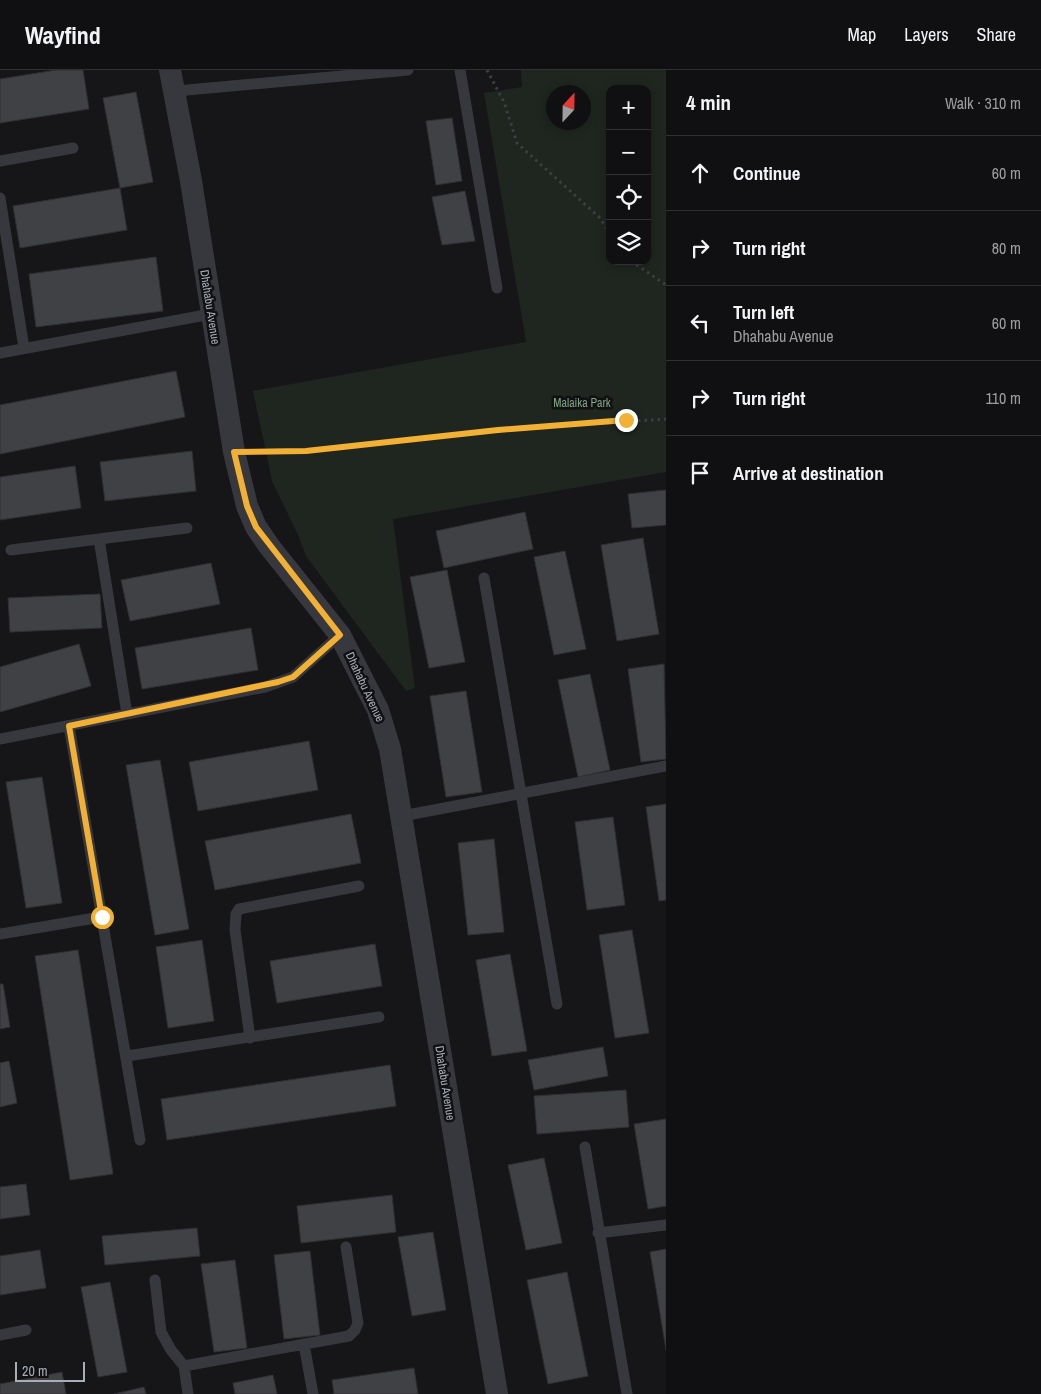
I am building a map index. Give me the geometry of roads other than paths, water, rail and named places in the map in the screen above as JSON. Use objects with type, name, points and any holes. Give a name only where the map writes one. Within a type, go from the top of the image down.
[{"type":"street","name":"Dhahabu Avenue","points":[[173,81],[234,452],[247,506],[256,527],[340,635],[378,710],[390,749],[496,1394]]},
{"type":"lane","points":[[173,81],[408,70]]},
{"type":"lane","points":[[460,70],[497,288]]},
{"type":"lane","points":[[0,161],[73,148]]},
{"type":"lane","points":[[0,198],[24,348]]},
{"type":"lane","points":[[0,353],[211,314]]},
{"type":"lane","points":[[11,550],[187,528]]},
{"type":"lane","points":[[99,539],[127,714]]},
{"type":"lane","points":[[484,578],[557,1004]]},
{"type":"lane","points":[[0,739],[278,682],[293,677],[340,635]]},
{"type":"lane","points":[[69,726],[140,1140]]},
{"type":"lane","points":[[402,816],[666,766]]},
{"type":"lane","points":[[250,1038],[234,930],[234,923],[239,909],[359,886]]},
{"type":"lane","points":[[0,934],[102,917]]},
{"type":"lane","points":[[126,1056],[379,1017]]},
{"type":"lane","points":[[585,1147],[598,1233],[627,1394]]},
{"type":"lane","points":[[598,1233],[666,1225]]},
{"type":"lane","points":[[184,1366],[349,1336],[358,1324],[346,1247]]},
{"type":"lane","points":[[155,1280],[161,1332],[170,1350],[184,1366],[188,1394]]},
{"type":"lane","points":[[0,1335],[26,1330]]},
{"type":"lane","points":[[304,1344],[313,1394]]},
{"type":"park label","name":"Malaika Park","points":[[582,403]]}]
